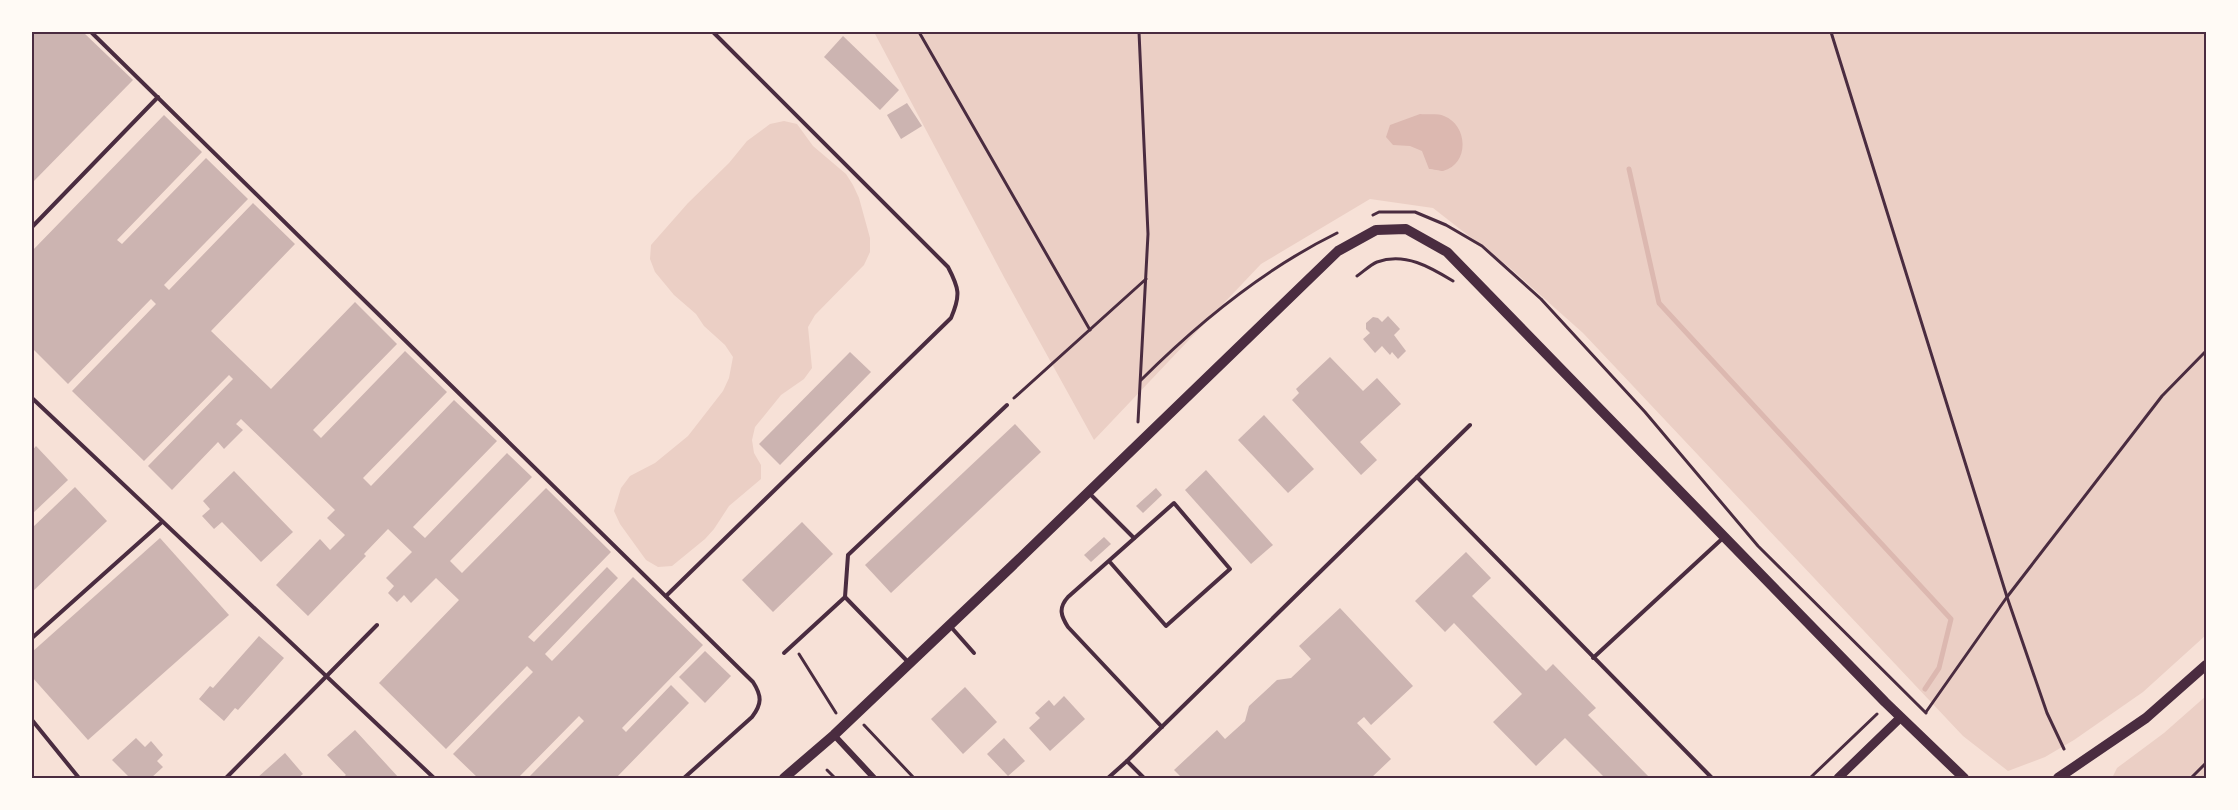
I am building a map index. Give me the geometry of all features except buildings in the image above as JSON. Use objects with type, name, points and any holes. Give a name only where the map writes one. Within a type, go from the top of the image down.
[{"type":"main road","points":[[784,778],[834,735],[949,626],[1338,251],[1376,230],[1406,229],[1447,252],[1899,718],[1964,778]]},
{"type":"main road","points":[[2058,778],[2146,718],[2206,665]]},
{"type":"street","points":[[1838,778],[1899,718]]},
{"type":"street","points":[[834,735],[874,778]]},
{"type":"lane","points":[[91,32],[753,682],[760,693],[759,707],[752,717],[684,778]]},
{"type":"lane","points":[[666,596],[951,318],[958,302],[958,286],[948,267],[712,32]]},
{"type":"lane","points":[[32,227],[158,97]]},
{"type":"lane","points":[[32,398],[434,778]]},
{"type":"lane","points":[[784,653],[845,597],[848,555],[1007,405]]},
{"type":"lane","points":[[1108,778],[1470,425]]},
{"type":"lane","points":[[1417,477],[1712,778]]},
{"type":"lane","points":[[1088,493],[1134,538]]},
{"type":"lane","points":[[1109,561],[1166,626],[1230,569],[1174,503],[1068,597],[1061,607],[1060,613],[1068,627],[1162,727]]},
{"type":"lane","points":[[32,638],[162,522]]},
{"type":"lane","points":[[1593,658],[1724,537]]},
{"type":"lane","points":[[845,597],[909,663]]},
{"type":"lane","points":[[226,778],[377,625]]},
{"type":"lane","points":[[949,626],[974,653]]},
{"type":"lane","points":[[32,720],[79,778]]},
{"type":"lane","points":[[1127,761],[1144,778]]},
{"type":"path","points":[[919,32],[1090,330]]},
{"type":"path","points":[[1138,422],[1148,234],[1139,32]]},
{"type":"path","points":[[1831,32],[2007,597],[2047,713],[2064,749]]},
{"type":"path","points":[[1370,217],[1379,212],[1415,212],[1446,225],[1482,246],[1533,291],[1645,412],[1758,546],[1926,712],[2007,597],[2162,396],[2206,351]]},
{"type":"path","points":[[1141,380],[1177,343],[1234,299],[1302,250],[1340,231]]},
{"type":"path","points":[[1357,276],[1375,263],[1399,258],[1427,266],[1457,284]]},
{"type":"path","points":[[1007,405],[1146,279]]},
{"type":"path","points":[[793,645],[836,713]]},
{"type":"path","points":[[1810,778],[1887,704]]},
{"type":"path","points":[[861,722],[914,778]]},
{"type":"path","points":[[2191,778],[2206,763]]},
{"type":"path","points":[[827,770],[835,778]]},
{"type":"shaded area","points":[[874,32],[2206,32],[2206,635],[2143,692],[2074,740],[2045,757],[2008,771],[1963,736],[1583,333],[1510,268],[1433,208],[1370,199],[1261,264],[1094,440],[1005,279]]},
{"type":"shaded area","points":[[1420,114],[1442,115],[1458,127],[1463,144],[1462,153],[1452,167],[1443,171],[1429,169],[1422,151],[1410,146],[1393,145],[1386,137],[1390,125]]},
{"type":"shaded area","points":[[784,121],[797,124],[813,146],[846,174],[859,198],[870,238],[870,252],[864,265],[815,315],[808,327],[812,368],[804,379],[781,395],[755,427],[752,440],[754,453],[761,465],[761,479],[729,506],[705,539],[672,566],[658,567],[646,560],[620,524],[614,511],[621,488],[630,476],[655,463],[688,436],[723,391],[729,378],[733,357],[725,345],[704,326],[696,314],[674,295],[655,272],[650,259],[651,245],[747,141],[770,124]]},
{"type":"shaded area","points":[[2206,696],[2206,778],[2112,778],[2117,768],[2164,733]]},
{"type":"waterway","points":[[1629,169],[1659,303],[1951,619],[1939,668],[1925,689]]}]
